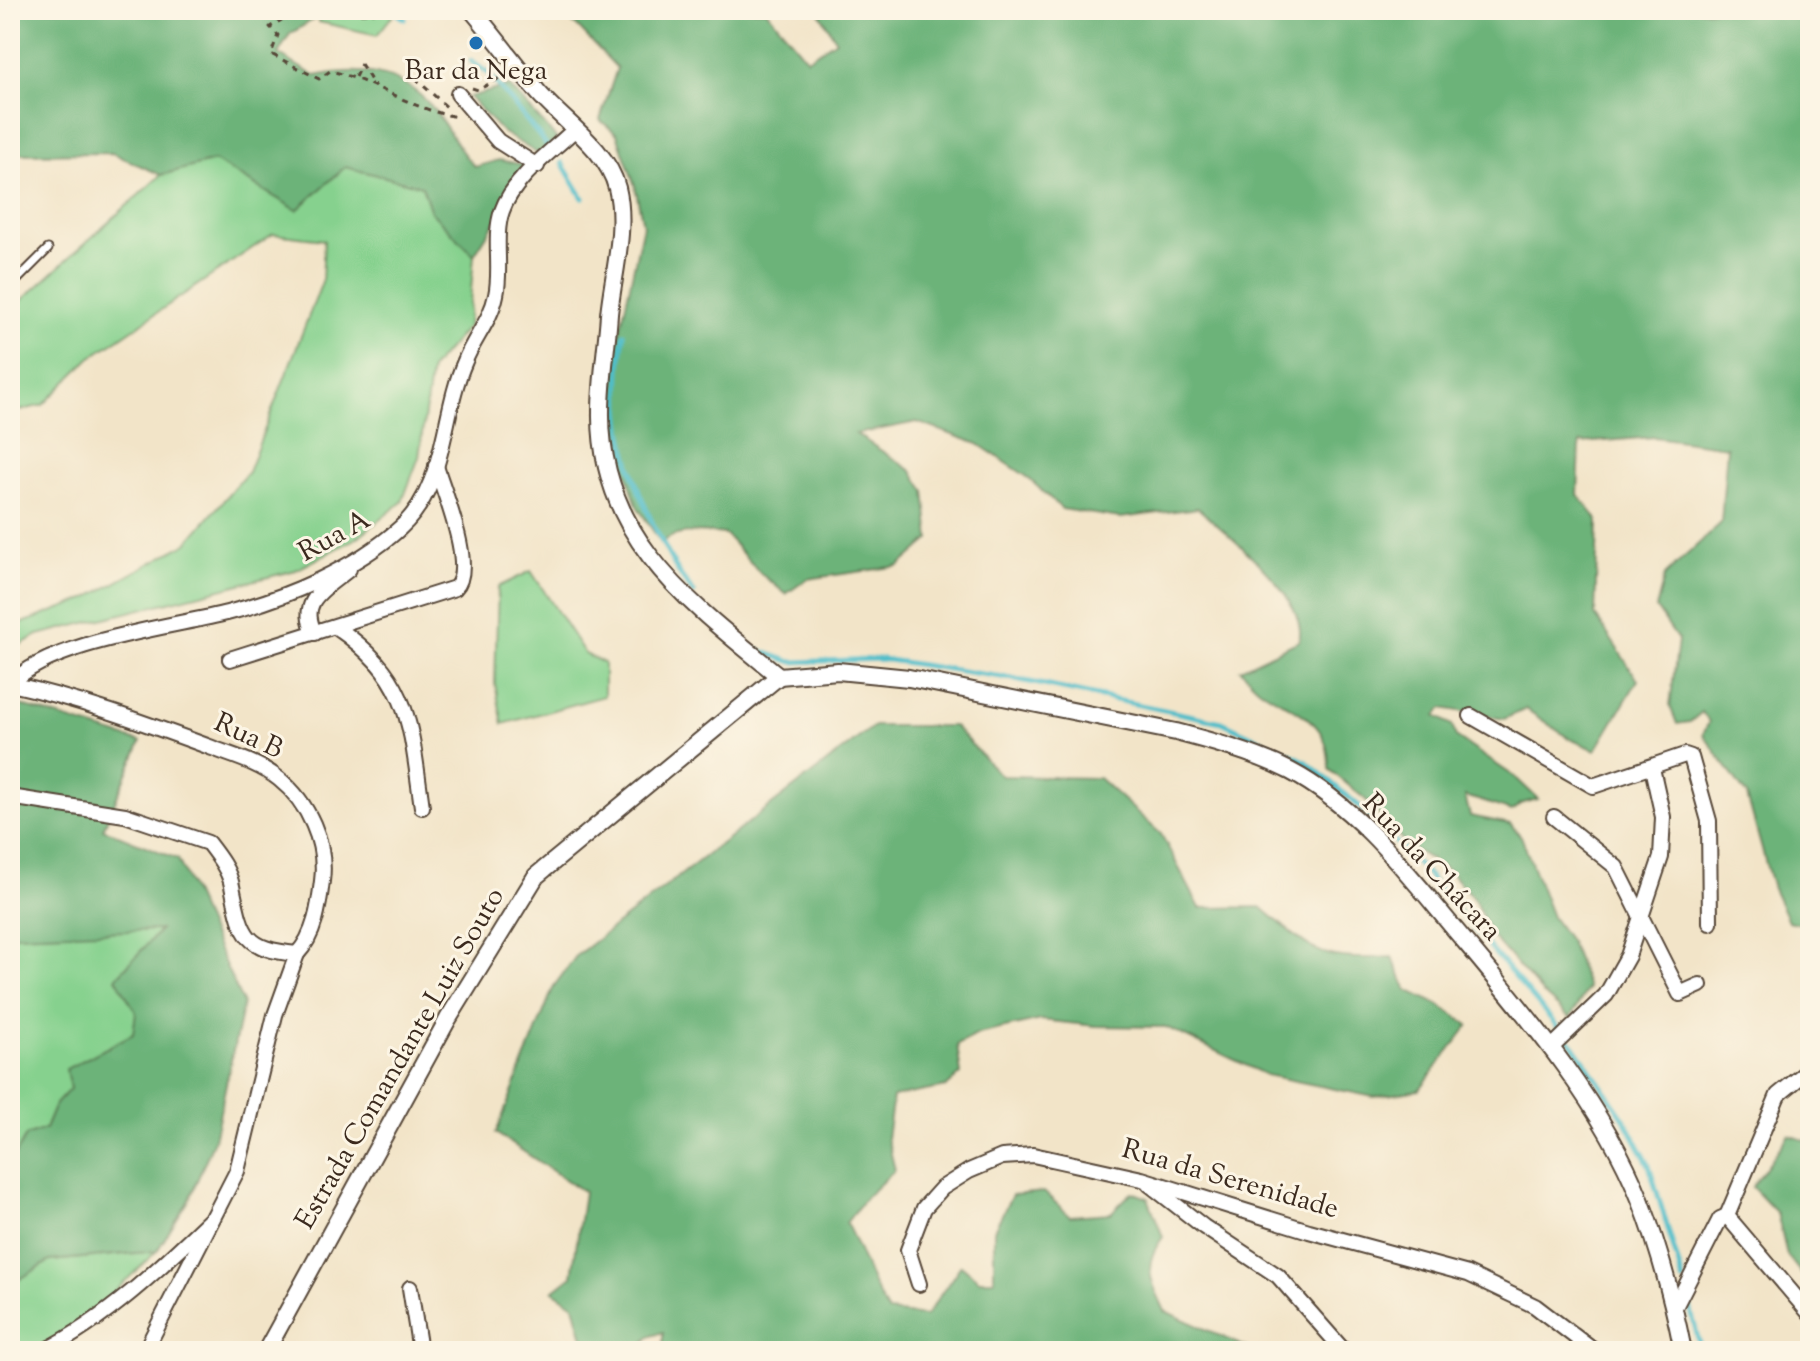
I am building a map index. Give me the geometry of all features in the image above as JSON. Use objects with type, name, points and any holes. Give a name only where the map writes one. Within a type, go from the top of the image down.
[{"type":"street","points":[[472,10],[536,90],[607,166],[617,186],[619,204],[600,413],[609,476],[639,545],[668,580],[779,676]]},
{"type":"street","points":[[458,94],[498,141],[537,166]]},
{"type":"street","name":"Rua A","points":[[10,684],[22,671],[56,655],[230,612],[361,559],[402,527],[422,503],[436,466],[465,361],[492,312],[497,292],[501,213],[510,195],[574,130]]},
{"type":"street","points":[[230,659],[455,588],[460,583],[463,564],[436,466]]},
{"type":"street","points":[[315,633],[308,620],[310,604],[361,559]]},
{"type":"street","points":[[336,627],[360,643],[401,692],[422,807]]},
{"type":"street","name":"Rua da Chácara","points":[[779,676],[838,671],[909,678],[1044,702],[1212,741],[1292,772],[1347,813],[1407,873],[1551,1048],[1592,1109],[1640,1199],[1674,1309],[1683,1351]]},
{"type":"street","name":"Estrada Comandante Luiz Souto","points":[[266,1351],[426,1057],[536,876],[779,676]]},
{"type":"street","name":"Rua B","points":[[10,684],[144,721],[243,758],[278,778],[299,798],[313,824],[324,866],[313,925],[297,954],[275,1015],[237,1171],[220,1210],[145,1351]]},
{"type":"street","points":[[1471,716],[1584,784],[1606,784],[1685,755],[1695,762],[1709,821],[1710,923]]},
{"type":"street","points":[[1551,1048],[1618,978],[1661,857],[1660,799],[1652,768]]},
{"type":"street","points":[[10,797],[125,815],[208,843],[222,861],[232,885],[233,907],[244,932],[271,951],[297,954]]},
{"type":"street","points":[[1554,817],[1616,867],[1680,994],[1700,985]]},
{"type":"street","points":[[1674,1309],[1720,1219],[1727,1216],[1778,1095],[1810,1069]]},
{"type":"street","name":"Rua da Serenidade","points":[[919,1284],[908,1250],[924,1208],[942,1188],[969,1171],[1002,1157],[1033,1155],[1142,1179],[1309,1231],[1468,1274],[1535,1306],[1594,1351]]},
{"type":"street","points":[[1142,1179],[1204,1227],[1278,1276],[1344,1351]]},
{"type":"street","points":[[44,1351],[64,1341],[125,1295],[220,1210]]},
{"type":"street","points":[[1727,1216],[1810,1314]]},
{"type":"street","points":[[410,1288],[420,1351]]},
{"type":"lane","points":[[10,287],[48,249]]},
{"type":"path","points":[[374,11],[285,18],[270,27],[278,35],[271,54],[319,79],[330,71],[355,77],[427,110],[458,116],[415,78]]},
{"type":"path","points":[[355,77],[361,64],[375,87]]},
{"type":"path","points":[[458,94],[466,88],[478,90],[492,79]]},
{"type":"green space","points":[[10,10],[310,10],[314,19],[290,34],[278,54],[315,76],[362,72],[392,78],[419,94],[431,106],[475,167],[499,160],[531,166],[474,255],[431,212],[422,186],[345,167],[297,210],[214,161],[161,175],[112,153],[10,154]]},
{"type":"green space","points":[[312,10],[397,10],[377,35],[319,22]]},
{"type":"green space","points":[[552,10],[766,10],[807,59],[836,40],[818,10],[1810,10],[1810,926],[1788,921],[1773,889],[1747,796],[1703,734],[1709,722],[1702,712],[1690,722],[1677,724],[1670,706],[1678,640],[1656,608],[1665,575],[1721,523],[1727,447],[1654,437],[1580,443],[1578,495],[1598,520],[1595,615],[1638,680],[1596,750],[1570,739],[1526,709],[1504,719],[1442,708],[1436,716],[1452,725],[1456,737],[1515,777],[1538,799],[1520,804],[1512,811],[1465,796],[1470,816],[1510,824],[1521,836],[1552,917],[1570,942],[1588,988],[1570,1018],[1543,994],[1491,935],[1474,899],[1449,871],[1407,845],[1366,800],[1329,769],[1328,752],[1318,728],[1300,713],[1260,689],[1240,669],[1299,641],[1299,624],[1292,606],[1264,568],[1198,508],[1120,518],[1062,509],[1026,476],[978,444],[917,422],[856,434],[912,471],[925,491],[930,539],[899,566],[807,579],[786,594],[760,573],[725,534],[683,533],[661,543],[637,506],[623,461],[610,377],[643,225],[635,186],[617,134],[600,120],[617,68],[577,26]]},
{"type":"green space","points":[[509,86],[557,139],[540,155],[502,132],[469,97]]},
{"type":"green space","points":[[214,161],[297,210],[345,167],[422,186],[431,212],[474,255],[468,326],[431,369],[419,457],[402,502],[357,538],[296,570],[38,635],[10,650],[10,628],[86,599],[187,543],[248,472],[322,282],[324,240],[273,234],[90,358],[43,405],[10,413],[10,311],[161,175]]},
{"type":"green space","points":[[531,571],[585,654],[604,663],[604,696],[503,724],[495,684],[498,587]]},
{"type":"green space","points":[[10,702],[141,742],[103,829],[178,859],[243,1004],[214,1140],[189,1200],[157,1251],[50,1261],[10,1285],[10,1164],[26,1136],[45,1129],[55,1105],[70,1089],[66,1069],[133,1034],[136,1012],[116,978],[160,930],[10,935]]},
{"type":"green space","points":[[874,726],[954,726],[1001,776],[1099,778],[1161,834],[1200,908],[1261,907],[1307,945],[1319,951],[1348,957],[1392,957],[1407,990],[1439,1005],[1469,1025],[1419,1090],[1374,1097],[1266,1075],[1166,1027],[1096,1026],[1041,1020],[978,1034],[957,1045],[961,1074],[946,1087],[893,1097],[887,1138],[895,1170],[866,1197],[846,1223],[888,1312],[926,1316],[961,1265],[979,1280],[994,1280],[994,1230],[1012,1195],[1044,1192],[1070,1216],[1111,1213],[1132,1192],[1148,1198],[1163,1237],[1152,1256],[1150,1273],[1165,1311],[1254,1351],[663,1351],[663,1332],[649,1337],[636,1351],[586,1349],[574,1305],[553,1291],[572,1276],[584,1192],[496,1133],[554,986],[577,955]]},
{"type":"green space","points":[[161,929],[133,1034],[70,1089],[55,1105],[45,1129],[26,1136],[10,1164],[10,935]]},
{"type":"green space","points":[[1789,1135],[1810,1142],[1810,1285],[1787,1255],[1777,1213],[1752,1187]]},
{"type":"green space","points":[[157,1251],[83,1322],[47,1351],[10,1351],[10,1285],[50,1261]]},
{"type":"waterway","points":[[393,10],[405,19]]},
{"type":"waterway","points":[[471,61],[489,74],[549,148]]},
{"type":"waterway","points":[[562,163],[583,198]]},
{"type":"waterway","points":[[624,334],[619,387],[628,458],[656,530],[694,593]]},
{"type":"waterway","points":[[758,650],[792,662],[882,659],[1015,679],[1222,722],[1305,761],[1359,806],[1421,867],[1574,1046],[1625,1120],[1649,1165],[1683,1280]]},
{"type":"waterway","points":[[1687,1294],[1701,1351]]},
{"type":"place","name":"Bar da Nega","points":[[476,43]]}]
